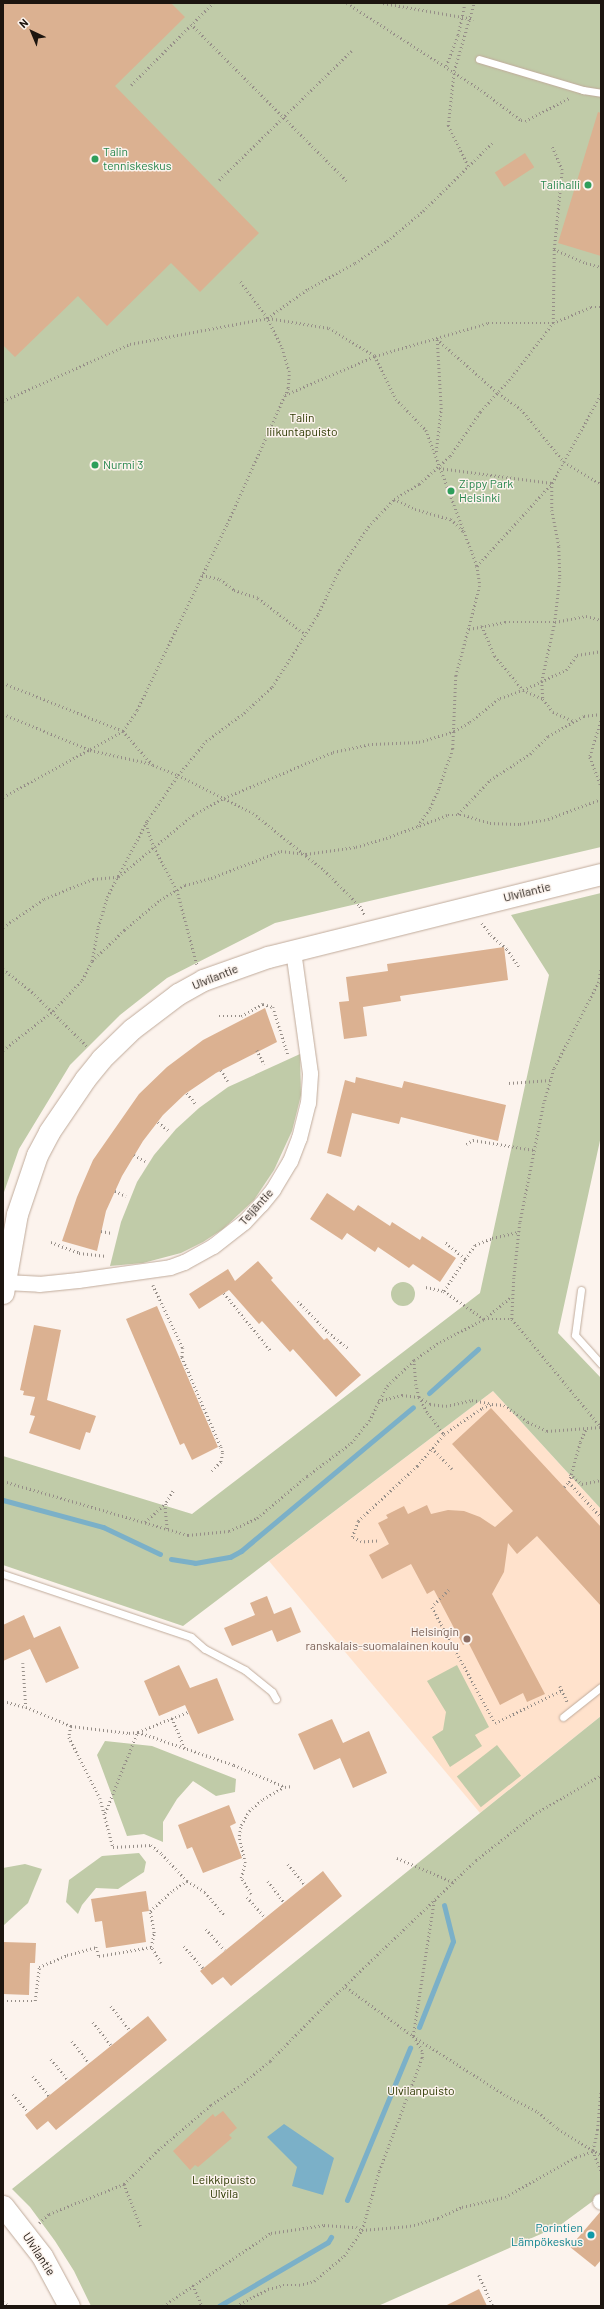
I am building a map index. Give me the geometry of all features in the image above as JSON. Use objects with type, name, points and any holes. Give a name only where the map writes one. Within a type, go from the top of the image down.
[{"type":"street","name":"Ulvilantie","points":[[4,1288],[17,1214],[37,1155],[61,1112],[101,1059],[132,1029],[178,994],[203,980],[293,950],[601,874]]},
{"type":"street","name":"Teljäntie","points":[[4,1288],[147,1272],[184,1262],[228,1236],[244,1222],[266,1198],[290,1161],[304,1120],[310,1073],[293,950]]},
{"type":"street","name":"Ulvilantie","points":[[3,2206],[42,2256],[69,2306]]},
{"type":"lane","points":[[479,59],[583,90],[601,93]]},
{"type":"lane","points":[[581,1290],[575,1335],[601,1364]]},
{"type":"lane","points":[[3,1574],[191,1637],[205,1649],[245,1670],[272,1692],[276,1699]]},
{"type":"lane","points":[[563,1717],[601,1687]]},
{"type":"path","points":[[131,85],[213,3]]},
{"type":"path","points":[[347,3],[454,71],[525,121],[583,90]]},
{"type":"path","points":[[383,3],[463,16],[474,20]]},
{"type":"path","points":[[446,66],[458,35],[465,3]]},
{"type":"path","points":[[468,166],[448,126],[454,71],[474,3]]},
{"type":"path","points":[[191,24],[348,182]]},
{"type":"path","points":[[219,180],[351,51]]},
{"type":"path","points":[[268,318],[308,289],[355,263],[387,241],[423,211],[494,141]]},
{"type":"path","points":[[3,1050],[53,1011],[82,980],[92,961],[98,927],[107,897],[146,824],[178,775],[206,741],[244,713],[272,687],[318,614],[339,570],[368,527],[394,499],[439,468],[450,456],[480,412],[498,393],[553,323],[554,248],[562,170],[552,147]]},
{"type":"path","points":[[554,248],[586,263],[601,267]]},
{"type":"path","points":[[3,797],[123,731],[137,710],[227,524],[288,388],[286,361],[268,318],[239,280]]},
{"type":"path","points":[[285,395],[375,356],[488,323],[553,323],[591,307],[601,307]]},
{"type":"path","points":[[3,401],[130,344],[268,318],[329,328],[375,356],[396,399],[426,430],[436,452],[439,468],[477,566],[480,586],[456,676],[453,749],[439,790],[430,809],[418,826]]},
{"type":"path","points":[[437,338],[498,393],[521,409],[564,462],[601,484]]},
{"type":"path","points":[[436,452],[441,409],[437,338]]},
{"type":"path","points":[[477,566],[552,484],[601,394]]},
{"type":"path","points":[[439,468],[552,484]]},
{"type":"path","points":[[543,699],[542,681],[555,622],[560,578],[559,547],[552,510],[552,484]]},
{"type":"path","points":[[394,499],[415,509],[451,518],[465,532]]},
{"type":"path","points":[[202,575],[220,579],[234,590],[258,598],[305,634]]},
{"type":"path","points":[[469,629],[505,622],[555,622],[586,616],[601,620]]},
{"type":"path","points":[[482,626],[495,656],[524,690],[543,699],[553,712],[574,722]]},
{"type":"path","points":[[3,927],[44,899],[93,879],[118,877],[193,815],[224,798],[333,752],[372,744],[419,742],[454,731],[470,722],[500,698],[524,690],[566,670],[577,655],[601,651]]},
{"type":"path","points":[[3,683],[123,731],[153,765]]},
{"type":"path","points":[[3,714],[90,750],[153,765],[178,775],[253,813],[306,854],[346,890],[360,906],[366,917]]},
{"type":"path","points":[[458,815],[490,780],[530,754],[548,736],[584,716],[601,714]]},
{"type":"path","points":[[601,721],[590,757],[601,785]]},
{"type":"path","points":[[92,961],[124,930],[160,900],[185,885],[211,878],[281,852],[306,854],[356,847],[386,838],[448,815],[458,815],[490,823],[520,824],[548,818],[601,799]]},
{"type":"path","points":[[146,824],[154,847],[177,890],[198,967]]},
{"type":"path","points":[[479,918],[491,935],[507,949],[520,968]]},
{"type":"path","points":[[3,969],[30,989],[89,1048]]},
{"type":"path","points":[[601,970],[599,982],[554,1069],[551,1080],[534,1150],[519,1232],[512,1319],[601,1427]]},
{"type":"path","points":[[219,1016],[241,1016],[263,1004],[273,1007],[288,1056]]},
{"type":"path","points":[[257,1050],[264,1064]]},
{"type":"path","points":[[221,1070],[228,1082]]},
{"type":"path","points":[[509,1083],[551,1080]]},
{"type":"path","points":[[187,1092],[196,1104]]},
{"type":"path","points":[[158,1122],[169,1131]]},
{"type":"path","points":[[466,1144],[473,1140],[534,1150]]},
{"type":"path","points":[[134,1155],[145,1162]]},
{"type":"path","points":[[115,1191],[126,1196]]},
{"type":"path","points":[[101,1231],[112,1233]]},
{"type":"path","points":[[444,1291],[475,1245],[492,1238],[519,1232]]},
{"type":"path","points":[[51,1242],[79,1253],[107,1256]]},
{"type":"path","points":[[445,1243],[465,1259]]},
{"type":"path","points":[[147,1272],[183,1348],[182,1357],[221,1447],[223,1454],[221,1462],[212,1471]]},
{"type":"path","points":[[426,1287],[444,1291],[484,1319],[512,1319]]},
{"type":"path","points":[[224,1293],[271,1351]]},
{"type":"path","points":[[3,1481],[188,1535],[212,1534],[229,1531],[257,1518],[307,1476],[352,1443],[369,1421],[387,1386],[414,1360],[440,1342],[484,1319],[513,1295]]},
{"type":"path","points":[[298,1301],[348,1348]]},
{"type":"path","points":[[414,1360],[416,1384],[420,1397],[428,1413],[444,1434]]},
{"type":"path","points":[[378,1401],[402,1394],[420,1397],[430,1404],[446,1406],[472,1400],[504,1405],[528,1422],[546,1431],[601,1427]]},
{"type":"path","points":[[377,1541],[361,1542],[352,1537],[358,1521],[417,1466],[444,1434],[460,1420],[492,1404]]},
{"type":"path","points":[[564,1487],[569,1482],[570,1474],[586,1429]]},
{"type":"path","points":[[432,1448],[452,1469]]},
{"type":"path","points":[[570,1474],[582,1484],[601,1480]]},
{"type":"path","points":[[569,1482],[601,1517]]},
{"type":"path","points":[[145,1523],[166,1502],[174,1489]]},
{"type":"path","points":[[166,1502],[167,1529]]},
{"type":"path","points":[[449,1590],[432,1607],[495,1724],[562,1690]]},
{"type":"path","points":[[23,1663],[26,1707]]},
{"type":"path","points":[[3,1701],[26,1707],[71,1726],[129,1733],[138,1732],[188,1712]]},
{"type":"path","points":[[172,1718],[185,1749]]},
{"type":"path","points":[[71,1726],[69,1737],[100,1798],[113,1847],[151,1845],[162,1854],[187,1881],[205,1892],[224,1915]]},
{"type":"path","points":[[138,1732],[234,1765],[284,1787]]},
{"type":"path","points":[[104,1814],[138,1732]]},
{"type":"path","points":[[38,2225],[49,2214],[124,2184],[158,2150],[211,2105],[238,2088],[270,2061],[476,1860],[536,1813],[601,1775]]},
{"type":"path","points":[[251,1894],[241,1878],[245,1863],[239,1836],[241,1825],[249,1811],[263,1799],[284,1787],[292,1786]]},
{"type":"path","points":[[397,1858],[452,1882]]},
{"type":"path","points":[[288,1864],[305,1885]]},
{"type":"path","points":[[268,1880],[284,1902]]},
{"type":"path","points":[[161,1963],[151,1947],[154,1933],[150,1911],[173,1890],[187,1881]]},
{"type":"path","points":[[247,1897],[265,1917]]},
{"type":"path","points":[[236,2306],[268,2289],[283,2285],[299,2285],[314,2281],[344,2256],[362,2230],[379,2171],[422,2058],[422,2051],[413,2036],[434,1900]]},
{"type":"path","points":[[206,1929],[225,1950]]},
{"type":"path","points":[[184,1946],[203,1968]]},
{"type":"path","points":[[3,2001],[35,2001],[39,1967],[67,1955],[96,1947],[99,1956],[151,1947]]},
{"type":"path","points":[[346,1987],[413,2036],[507,2096],[538,2112],[558,2129],[601,2155]]},
{"type":"path","points":[[111,2006],[130,2030]]},
{"type":"path","points":[[93,2022],[111,2045]]},
{"type":"path","points":[[72,2041],[89,2063]]},
{"type":"path","points":[[51,2059],[68,2080]]},
{"type":"path","points":[[33,2076],[48,2096]]},
{"type":"path","points":[[601,2093],[598,2130],[593,2150],[601,2171]]},
{"type":"path","points":[[13,2094],[28,2112]]},
{"type":"path","points":[[163,2306],[271,2233],[324,2225],[356,2227],[362,2230],[410,2226],[438,2218],[462,2207],[505,2196],[576,2157],[593,2150]]},
{"type":"path","points":[[124,2184],[141,2227]]},
{"type":"path","points":[[479,2275],[493,2306]]},
{"type":"path","points":[[193,2285],[202,2306]]},
{"type":"path","points":[[3,2302],[10,2306]]},
{"type":"shaded area","name":"Helsingin ranskalais-suomalainen koulu","points":[[493,1391],[601,1509],[601,1716],[480,1813],[269,1561]]},
{"type":"green space","name":"Talin liikuntapuisto","points":[[3,3],[601,3],[601,847],[275,923],[167,978],[120,1015],[70,1065],[19,1149],[3,1195]]},
{"type":"green space","points":[[601,893],[601,1136],[558,1333],[601,1378],[601,1509],[493,1391],[183,1626],[3,1565],[3,1456],[192,1514],[480,1293],[549,975],[511,915]]},
{"type":"green space","points":[[300,1054],[301,1095],[292,1131],[274,1170],[254,1200],[223,1229],[203,1242],[181,1253],[143,1263],[110,1266],[121,1222],[137,1182],[154,1155],[176,1129],[199,1108],[228,1087]]},
{"type":"green space","points":[[403,1282],[408,1283],[414,1289],[414,1299],[408,1305],[403,1306],[398,1305],[392,1299],[391,1294],[392,1289],[398,1283]]},
{"type":"green space","points":[[457,1665],[489,1727],[475,1735],[482,1746],[450,1767],[432,1737],[443,1730],[446,1712],[427,1681]]},
{"type":"green space","name":"Ulvilanpuisto","points":[[601,1716],[601,2195],[559,2226],[378,2306],[91,2306],[74,2271],[55,2241],[30,2207],[12,2189]]},
{"type":"green space","points":[[105,1741],[152,1746],[236,1779],[235,1792],[216,1796],[193,1781],[177,1799],[163,1822],[163,1842],[144,1834],[127,1836],[97,1755]]},
{"type":"green space","points":[[497,1745],[521,1776],[481,1807],[457,1776]]},
{"type":"green space","points":[[139,1853],[146,1862],[144,1872],[118,1889],[96,1888],[82,1905],[78,1914],[66,1902],[69,1880],[102,1856]]},
{"type":"green space","points":[[25,1864],[42,1869],[28,1903],[3,1926],[3,1868]]},
{"type":"water","points":[[284,2124],[334,2158],[323,2195],[292,2186],[297,2167],[267,2137]]},
{"type":"building","name":"Talin tenniskeskus","points":[[3,3],[171,3],[185,17],[115,86],[259,233],[200,292],[171,263],[107,326],[78,296],[15,357],[3,345]]},
{"type":"building","name":"Talihalli","points":[[598,112],[601,113],[601,256],[558,243]]},
{"type":"building","points":[[525,153],[534,167],[504,187],[495,173]]},
{"type":"building","points":[[504,947],[508,980],[400,996],[401,1001],[363,1007],[367,1036],[344,1039],[339,1002],[349,1001],[346,977],[388,971],[387,964]]},
{"type":"building","points":[[265,1008],[277,1042],[216,1073],[185,1094],[163,1115],[143,1141],[122,1176],[106,1211],[97,1251],[62,1241],[77,1197],[93,1160],[139,1094],[167,1067],[203,1040]]},
{"type":"building","points":[[356,1077],[402,1088],[404,1081],[506,1105],[498,1141],[401,1117],[399,1124],[352,1113],[341,1157],[327,1153],[345,1080],[355,1083]]},
{"type":"building","points":[[327,1193],[354,1211],[358,1205],[390,1226],[392,1222],[420,1240],[422,1236],[456,1258],[440,1282],[413,1264],[409,1268],[378,1247],[375,1252],[347,1233],[342,1240],[310,1219]]},
{"type":"building","points":[[258,1261],[273,1278],[271,1280],[324,1340],[327,1338],[361,1375],[336,1397],[293,1349],[290,1352],[262,1321],[259,1324],[229,1290],[199,1309],[189,1294],[228,1269],[235,1281]]},
{"type":"building","points":[[157,1306],[218,1447],[192,1460],[184,1443],[180,1445],[126,1319]]},
{"type":"building","points":[[34,1325],[61,1330],[47,1400],[96,1416],[90,1433],[86,1432],[80,1450],[29,1433],[35,1416],[30,1415],[35,1397],[23,1395],[24,1391],[20,1390]]},
{"type":"building","points":[[491,1408],[601,1527],[601,1606],[537,1536],[517,1554],[508,1543],[504,1572],[492,1594],[545,1694],[527,1702],[523,1693],[500,1705],[468,1642],[463,1645],[434,1590],[427,1594],[411,1564],[382,1579],[369,1555],[389,1544],[378,1523],[388,1518],[386,1515],[404,1506],[408,1514],[427,1505],[431,1514],[448,1510],[464,1511],[480,1517],[495,1527],[513,1511],[452,1444]]},
{"type":"building","points":[[267,1596],[274,1614],[291,1607],[301,1632],[277,1642],[272,1630],[232,1646],[224,1628],[255,1615],[250,1603]]},
{"type":"building","points":[[24,1615],[34,1638],[60,1626],[79,1668],[46,1683],[30,1649],[3,1661],[3,1625]]},
{"type":"building","points":[[179,1665],[190,1688],[217,1678],[234,1720],[198,1734],[185,1705],[159,1716],[144,1681]]},
{"type":"building","points":[[332,1719],[343,1743],[369,1731],[387,1773],[353,1788],[340,1758],[314,1770],[298,1734]]},
{"type":"building","points":[[229,1805],[236,1823],[230,1826],[242,1858],[203,1873],[192,1847],[187,1849],[178,1825]]},
{"type":"building","points":[[323,1871],[342,1896],[231,1986],[223,1977],[212,1985],[200,1971]]},
{"type":"building","points":[[146,1891],[149,1911],[142,1912],[146,1942],[106,1948],[102,1921],[95,1922],[91,1899]]},
{"type":"building","points":[[3,1942],[36,1943],[35,1963],[30,1963],[29,1995],[3,1994]]},
{"type":"building","points":[[148,2016],[167,2040],[56,2130],[48,2121],[37,2130],[25,2115]]},
{"type":"building","points":[[223,2111],[237,2128],[229,2135],[232,2138],[198,2167],[195,2165],[190,2170],[173,2151],[213,2114],[215,2117]]},
{"type":"building","name":"Porintien Lämpökeskus","points":[[601,2211],[601,2260],[595,2267],[570,2247]]},
{"type":"building","points":[[479,2289],[487,2306],[445,2306]]},
{"type":"waterway","points":[[429,1393],[478,1349]]},
{"type":"waterway","points":[[171,1559],[195,1563],[230,1557],[241,1551],[413,1407]]},
{"type":"waterway","points":[[3,1500],[103,1527],[160,1554]]},
{"type":"waterway","points":[[419,2027],[453,1941],[444,1905]]},
{"type":"waterway","points":[[347,2200],[410,2048]]},
{"type":"waterway","points":[[219,2306],[328,2242],[331,2237]]},
{"type":"place","name":"Talin tenniskeskus","points":[[95,159]]},
{"type":"place","name":"Talihalli","points":[[588,185]]},
{"type":"place","name":"Nurmi 3","points":[[95,465]]},
{"type":"place","name":"Zippy Park Helsinki","points":[[451,491]]},
{"type":"place","name":"Helsingin ranskalais-suomalainen koulu","points":[[467,1639]]},
{"type":"place","name":"Porintien Lämpökeskus","points":[[591,2235]]},
{"type":"park label","name":"Leikkipuisto Ulvila","points":[[224,2187]]}]
